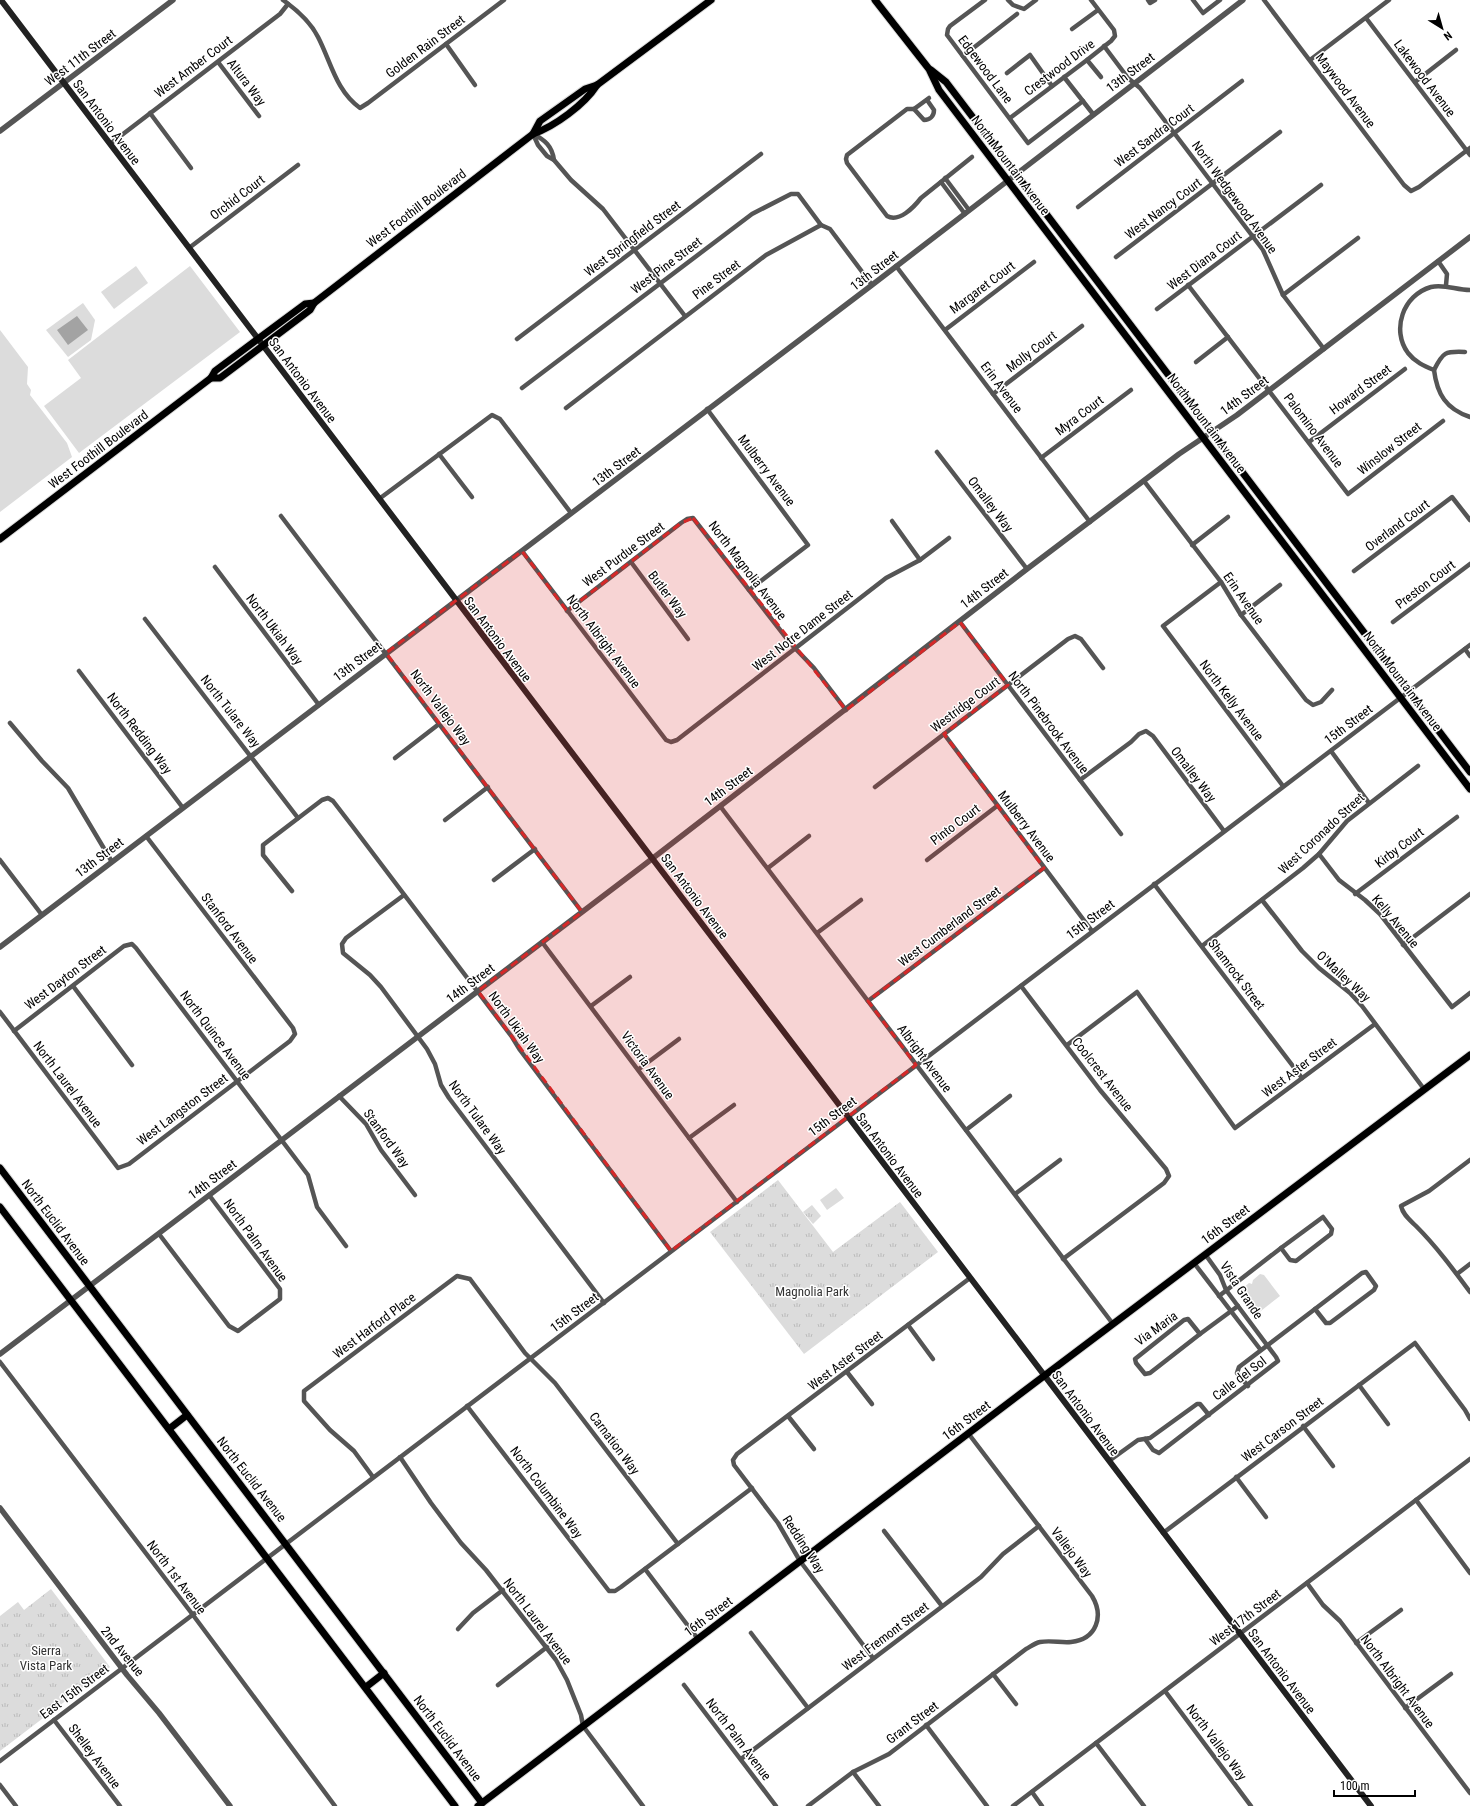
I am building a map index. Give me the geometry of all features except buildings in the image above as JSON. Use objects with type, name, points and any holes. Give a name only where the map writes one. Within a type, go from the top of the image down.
[{"type":"main road","name":"San Antonio Avenue","points":[[1,0],[1371,1806]]},
{"type":"main road","name":"West Foothill Boulevard","points":[[211,378],[220,378],[310,310],[314,303],[533,134],[547,129],[590,96],[597,85],[711,0]]},
{"type":"main road","name":"North Mountain Avenue","points":[[875,0],[929,69],[939,90],[1470,789]]},
{"type":"main road","name":"North Mountain Avenue","points":[[929,69],[946,82],[1470,772]]},
{"type":"main road","name":"West Foothill Boulevard","points":[[0,539],[211,378],[215,371],[257,339],[305,304],[314,303]]},
{"type":"main road","name":"16th Street","points":[[482,1805],[583,1726],[1044,1375],[1470,1055]]},
{"type":"main road","name":"North Euclid Avenue","points":[[0,1168],[384,1673],[482,1805]]},
{"type":"main road","points":[[0,1207],[455,1806]]},
{"type":"main road","points":[[169,1429],[188,1415]]},
{"type":"main road","points":[[366,1687],[384,1673]]},
{"type":"street","points":[[283,0],[288,4]]},
{"type":"street","name":"Golden Rain Street","points":[[288,4],[305,18],[318,36],[336,80],[352,103],[360,108],[504,0]]},
{"type":"street","name":"Edgewood Lane","points":[[985,0],[950,26],[947,32],[949,38],[1028,143],[1083,101]]},
{"type":"street","points":[[1008,0],[1012,5],[1024,9],[1036,0]]},
{"type":"street","points":[[1072,29],[1098,10],[1091,0]]},
{"type":"street","points":[[1149,2],[1155,0]]},
{"type":"street","points":[[1193,0],[1203,13],[1220,0]]},
{"type":"street","name":"13th Street","points":[[0,947],[872,285],[1243,0]]},
{"type":"street","name":"Maywood Avenue","points":[[1264,0],[1404,185],[1411,191],[1419,187],[1469,151]]},
{"type":"street","points":[[1310,60],[1389,0]]},
{"type":"street","name":"West 11th Street","points":[[1,128],[63,83],[170,1]]},
{"type":"street","name":"West Amber Court","points":[[110,144],[280,14],[288,4]]},
{"type":"street","name":"Crestwood Drive","points":[[1010,118],[1087,60],[1115,36],[1114,30],[1098,10]]},
{"type":"street","points":[[963,56],[1017,14]]},
{"type":"street","name":"Lakewood Avenue","points":[[1366,18],[1469,151]]},
{"type":"street","points":[[446,44],[475,85]]},
{"type":"street","name":"North Wedgewood Avenue","points":[[1104,46],[1128,78],[1140,88],[1253,236],[1263,250],[1284,295],[1324,349]]},
{"type":"street","points":[[1415,82],[1456,50]]},
{"type":"street","points":[[1007,73],[1030,55],[1052,86]]},
{"type":"street","points":[[1087,60],[1101,78]]},
{"type":"street","name":"Altura Way","points":[[218,62],[259,116]]},
{"type":"street","points":[[1064,77],[1093,114]]},
{"type":"street","name":"West Sandra Court","points":[[1078,207],[1242,81]]},
{"type":"street","points":[[914,109],[924,120],[928,120],[932,117],[934,110],[928,99],[914,109],[907,109],[847,155],[847,163],[887,216],[892,219],[898,218],[972,157]]},
{"type":"street","points":[[150,113],[191,168]]},
{"type":"street","name":"West Nancy Court","points":[[1116,257],[1280,132]]},
{"type":"street","points":[[533,134],[544,140],[553,151],[554,160]]},
{"type":"street","points":[[533,134],[538,145],[547,156],[554,160],[571,180],[603,209],[685,316]]},
{"type":"street","name":"West Springfield Street","points":[[517,339],[761,154]]},
{"type":"street","name":"Orchid Court","points":[[189,248],[298,165]]},
{"type":"street","points":[[945,178],[967,212]]},
{"type":"street","points":[[941,182],[967,212]]},
{"type":"street","name":"West Diana Court","points":[[1157,309],[1321,185]]},
{"type":"street","name":"West Pine Street","points":[[522,388],[752,214],[791,194],[798,194],[821,225]]},
{"type":"street","points":[[821,225],[830,229],[872,285]]},
{"type":"street","name":"Pine Street","points":[[566,408],[766,255],[821,225]]},
{"type":"street","name":"14th Street","points":[[0,1354],[652,859],[960,622],[1026,569],[1270,390],[1470,237]]},
{"type":"street","points":[[1284,295],[1358,238]]},
{"type":"street","points":[[1438,261],[1447,274],[1446,285]]},
{"type":"street","name":"Margaret Court","points":[[945,330],[1034,262]]},
{"type":"street","name":"Erin Avenue","points":[[896,266],[1090,522]]},
{"type":"street","name":"Palomino Avenue","points":[[1188,285],[1270,390],[1348,494]]},
{"type":"street","points":[[1434,370],[1416,361],[1404,347],[1400,333],[1400,320],[1409,301],[1420,292],[1431,287],[1446,285],[1456,289],[1470,290]]},
{"type":"street","name":"Molly Court","points":[[992,394],[1082,326]]},
{"type":"street","points":[[1196,362],[1228,337]]},
{"type":"street","points":[[1465,352],[1450,351],[1445,353],[1434,370],[1435,383],[1442,396],[1456,411],[1470,417]]},
{"type":"street","name":"Howard Street","points":[[1309,442],[1405,369]]},
{"type":"street","name":"Myra Court","points":[[1041,458],[1131,390]]},
{"type":"street","name":"Mulberry Avenue","points":[[707,410],[808,545],[749,590]]},
{"type":"street","points":[[379,499],[492,415],[500,419],[570,513]]},
{"type":"street","name":"Winslow Street","points":[[1348,494],[1443,421]]},
{"type":"street","name":"Omalley Way","points":[[938,452],[1026,569]]},
{"type":"street","points":[[439,454],[472,497]]},
{"type":"street","name":"Erin Avenue","points":[[1144,481],[1221,582],[1241,615],[1306,700],[1313,705],[1321,702],[1332,690]]},
{"type":"street","name":"Overland Court","points":[[1354,571],[1452,497],[1470,520]]},
{"type":"street","name":"North Vallejo Way","points":[[281,516],[582,912]]},
{"type":"street","points":[[1192,545],[1228,517]]},
{"type":"street","name":"West Purdue Street","points":[[567,611],[681,523],[687,519],[693,518]]},
{"type":"street","name":"North Magnolia Avenue","points":[[693,518],[846,710]]},
{"type":"street","points":[[892,521],[920,560]]},
{"type":"street","name":"West Notre Dame Street","points":[[671,742],[677,740],[886,578],[920,560],[949,538]]},
{"type":"street","name":"North Albright Avenue","points":[[522,550],[666,740],[671,742]]},
{"type":"street","name":"Butler Way","points":[[630,562],[688,639]]},
{"type":"street","name":"Preston Court","points":[[1393,622],[1470,564]]},
{"type":"street","name":"North Ukiah Way","points":[[215,566],[318,705]]},
{"type":"street","name":"North Kelly Avenue","points":[[1221,582],[1164,626],[1283,786]]},
{"type":"street","points":[[1241,615],[1280,586]]},
{"type":"street","name":"North Tulare Way","points":[[145,619],[298,818]]},
{"type":"street","name":"North Pinebrook Avenue","points":[[960,622],[1121,834]]},
{"type":"street","name":"Westridge Court","points":[[875,787],[1068,639],[1075,636],[1081,639],[1103,668]]},
{"type":"street","name":"15th Street","points":[[276,1551],[1470,645]]},
{"type":"street","points":[[1465,649],[1470,656]]},
{"type":"street","name":"North Redding Way","points":[[79,671],[183,808]]},
{"type":"street","points":[[10,723],[42,761],[68,788],[112,862]]},
{"type":"street","points":[[394,758],[439,724]]},
{"type":"street","name":"Omalley Way","points":[[1080,780],[1131,742],[1138,734],[1146,731],[1153,736],[1224,831]]},
{"type":"street","name":"Mulberry Avenue","points":[[944,734],[1092,931]]},
{"type":"street","points":[[1330,751],[1369,803]]},
{"type":"street","name":"West Coronado Street","points":[[1202,946],[1319,854],[1347,822],[1369,803],[1418,766]]},
{"type":"street","points":[[445,820],[488,787]]},
{"type":"street","name":"North Ukiah Way","points":[[298,818],[322,800],[328,798],[332,801],[478,991],[520,1050],[671,1251]]},
{"type":"street","name":"Albright Avenue","points":[[720,806],[1113,1324]]},
{"type":"street","name":"Pinto Court","points":[[927,860],[997,806]]},
{"type":"street","name":"Kirby Court","points":[[1355,894],[1457,817]]},
{"type":"street","points":[[292,891],[263,855],[263,845],[298,818]]},
{"type":"street","name":"Stanford Avenue","points":[[146,836],[293,1028],[295,1034]]},
{"type":"street","points":[[768,868],[809,836]]},
{"type":"street","points":[[494,880],[535,849]]},
{"type":"street","name":"Kelly Avenue","points":[[1319,854],[1339,880],[1376,910],[1452,1007],[1470,993]]},
{"type":"street","points":[[0,860],[42,915]]},
{"type":"street","name":"West Cumberland Street","points":[[868,1001],[1044,868]]},
{"type":"street","name":"Shamrock Street","points":[[1154,884],[1302,1078]]},
{"type":"street","points":[[1403,945],[1470,894]]},
{"type":"street","name":"North Tulare Way","points":[[404,895],[346,938],[342,944],[343,953],[374,979],[418,1036],[435,1064],[441,1085],[449,1098],[604,1303]]},
{"type":"street","points":[[817,934],[861,900]]},
{"type":"street","name":"O'Malley Way","points":[[1262,900],[1302,951],[1319,968],[1350,993],[1424,1089]]},
{"type":"street","name":"Victoria Avenue","points":[[542,942],[639,1069],[737,1202]]},
{"type":"street","name":"West Dayton Street","points":[[14,1031],[124,946],[132,944]]},
{"type":"street","name":"North Quince Avenue","points":[[132,944],[308,1174],[317,1207],[346,1246]]},
{"type":"street","points":[[591,1006],[630,977]]},
{"type":"street","points":[[73,986],[132,1065]]},
{"type":"street","name":"Coolcrest Avenue","points":[[1021,986],[1100,1090],[1166,1169],[1169,1176],[1164,1183],[1063,1259]]},
{"type":"street","name":"West Aster Street","points":[[1067,1045],[1137,992],[1235,1128],[1375,1024]]},
{"type":"street","name":"North Laurel Avenue","points":[[0,1012],[118,1168]]},
{"type":"street","name":"West Langston Street","points":[[118,1168],[129,1164],[290,1041],[295,1034]]},
{"type":"street","points":[[639,1069],[679,1039]]},
{"type":"street","name":"Stanford Way","points":[[339,1096],[366,1124],[381,1150],[415,1195]]},
{"type":"street","points":[[966,1130],[1010,1096]]},
{"type":"street","points":[[689,1138],[734,1105]]},
{"type":"street","points":[[1015,1194],[1060,1160]]},
{"type":"street","points":[[1470,1160],[1429,1191],[1402,1206],[1402,1212],[1429,1238],[1470,1292]]},
{"type":"street","name":"North Palm Avenue","points":[[159,1234],[229,1326],[238,1331],[280,1299],[280,1289],[209,1195]]},
{"type":"street","points":[[1219,1296],[1281,1248],[1323,1218],[1332,1229],[1331,1234],[1296,1261],[1290,1260],[1281,1248]]},
{"type":"street","name":"Vista Grande","points":[[1205,1254],[1220,1275],[1226,1290],[1276,1357]]},
{"type":"street","name":"Vista Grande","points":[[1194,1263],[1260,1349]]},
{"type":"street","points":[[1457,1274],[1470,1264]]},
{"type":"street","points":[[1248,1386],[1238,1374],[1237,1368],[1260,1349],[1362,1273],[1366,1272],[1376,1286],[1374,1290],[1330,1323],[1326,1323],[1315,1309]]},
{"type":"street","name":"West Harford Place","points":[[373,1477],[354,1451],[311,1411],[304,1401],[304,1391],[457,1276],[470,1279],[529,1359]]},
{"type":"street","name":"West Aster Street","points":[[733,1460],[737,1454],[970,1278]]},
{"type":"street","name":"Via Maria","points":[[1200,1334],[1188,1319],[1184,1320],[1138,1355],[1135,1359],[1136,1364],[1145,1374],[1150,1373],[1238,1306]]},
{"type":"street","points":[[908,1325],[933,1358]]},
{"type":"street","name":"West Carson Street","points":[[1163,1533],[1414,1343],[1465,1410],[1470,1419]]},
{"type":"street","name":"Calle del Sol","points":[[1145,1439],[1153,1450],[1159,1453],[1277,1364],[1278,1359],[1276,1357]]},
{"type":"street","name":"Carnation Way","points":[[529,1359],[555,1383],[678,1544]]},
{"type":"street","name":"North 1st Avenue","points":[[0,1362],[335,1806]]},
{"type":"street","points":[[847,1372],[872,1404]]},
{"type":"street","points":[[1359,1385],[1388,1424]]},
{"type":"street","name":"Calle del Sol","points":[[1108,1461],[1138,1440],[1150,1438],[1198,1404],[1200,1404],[1209,1415]]},
{"type":"street","name":"North Columbine Way","points":[[468,1406],[609,1591],[615,1591],[645,1569]]},
{"type":"street","points":[[788,1416],[814,1449]]},
{"type":"street","points":[[1303,1426],[1333,1466]]},
{"type":"street","name":"Vallejo Way","points":[[968,1433],[1096,1602],[1098,1619],[1096,1626],[1090,1634],[1081,1640],[1071,1642],[1038,1642],[1026,1649]]},
{"type":"street","name":"North Laurel Avenue","points":[[400,1457],[430,1503],[461,1542],[503,1590],[547,1647],[567,1680],[581,1715],[583,1726],[643,1806]]},
{"type":"street","name":"West 17th Street","points":[[1013,1806],[1470,1459]]},
{"type":"street","name":"Redding Way","points":[[733,1460],[734,1465],[787,1535],[800,1561],[873,1658]]},
{"type":"street","points":[[1236,1477],[1266,1517]]},
{"type":"street","points":[[698,1639],[645,1569],[752,1488]]},
{"type":"street","points":[[1416,1500],[1470,1573]]},
{"type":"street","name":"2nd Avenue","points":[[0,1508],[122,1669],[155,1708],[230,1806]]},
{"type":"street","name":"West Fremont Street","points":[[741,1759],[981,1577],[1003,1554],[1039,1526]]},
{"type":"street","points":[[884,1531],[942,1606]]},
{"type":"street","name":"East 15th Street","points":[[0,1761],[276,1551]]},
{"type":"street","name":"North Albright Avenue","points":[[1307,1583],[1323,1605],[1340,1621],[1470,1793]]},
{"type":"street","points":[[458,1629],[473,1613],[503,1590]]},
{"type":"street","points":[[1356,1643],[1401,1610]]},
{"type":"street","points":[[751,1633],[808,1708]]},
{"type":"street","points":[[498,1685],[547,1647]]},
{"type":"street","name":"Grant Street","points":[[808,1806],[853,1772],[889,1754],[1026,1649]]},
{"type":"street","points":[[993,1674],[1016,1704]]},
{"type":"street","points":[[1405,1708],[1451,1674]]},
{"type":"street","name":"North Palm Avenue","points":[[684,1685],[776,1806]]},
{"type":"street","name":"North Vallejo Way","points":[[1165,1691],[1251,1806]]},
{"type":"street","name":"Shelley Avenue","points":[[54,1720],[120,1806]]},
{"type":"street","points":[[926,1725],[987,1806]]},
{"type":"street","points":[[1096,1743],[1144,1806]]},
{"type":"street","points":[[853,1772],[879,1806]]},
{"type":"street","points":[[0,1785],[16,1806]]},
{"type":"street","points":[[1032,1792],[1042,1806]]},
{"type":"highlighted area","points":[[693,518],[846,710],[960,622],[1008,685],[944,734],[1044,868],[868,1001],[916,1065],[671,1251],[478,991],[582,912],[386,653],[522,551],[567,611],[681,523]]},
{"type":"green space","points":[[136,266],[148,283],[114,309],[101,292]]},
{"type":"green space","points":[[190,266],[240,332],[79,453],[44,406],[81,378],[68,360]]},
{"type":"green space","points":[[83,303],[95,320],[91,340],[68,357],[46,330]]},
{"type":"green space","points":[[0,330],[28,367],[27,384],[31,390],[30,395],[67,443],[72,457],[0,512]]},
{"type":"green space","name":"Magnolia Park","points":[[778,1180],[833,1252],[900,1202],[938,1252],[804,1354],[710,1232]]},
{"type":"green space","points":[[836,1188],[844,1198],[827,1210],[820,1200]]},
{"type":"green space","points":[[812,1205],[821,1216],[813,1224],[803,1212]]},
{"type":"green space","points":[[1260,1274],[1264,1275],[1280,1296],[1257,1314],[1240,1293],[1241,1290],[1249,1283],[1252,1284],[1253,1280]]},
{"type":"green space","name":"Sierra Vista Park","points":[[51,1589],[110,1667],[0,1751],[0,1616],[18,1602],[24,1610]]},
{"type":"shaded area","points":[[77,316],[88,330],[68,345],[57,330]]}]
